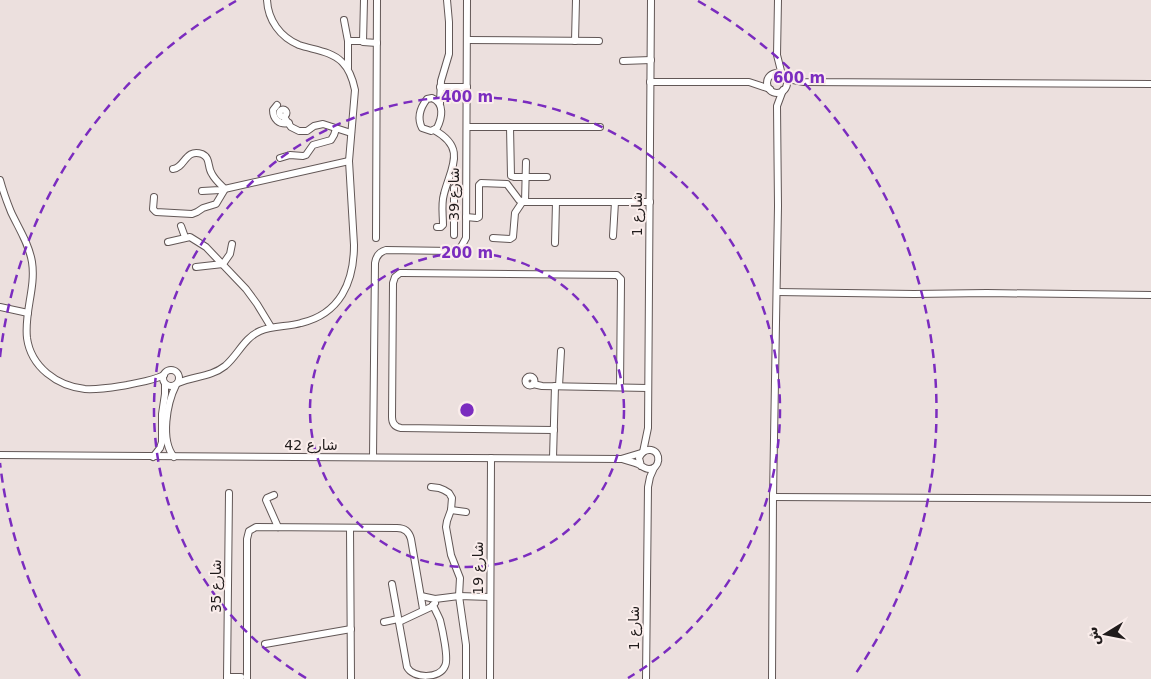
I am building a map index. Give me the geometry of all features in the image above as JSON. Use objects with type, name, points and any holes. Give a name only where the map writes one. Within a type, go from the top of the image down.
[{"type":"street","points":[[164,380],[169,386],[178,381],[207,375],[224,367],[245,342],[258,332],[271,327],[300,324],[319,317],[335,304],[341,296],[352,272],[354,258],[349,161],[355,90],[353,80],[348,69],[334,56],[299,44],[287,38],[278,30],[271,19],[267,0]]},
{"type":"street","points":[[363,41],[364,0]]},
{"type":"street","points":[[376,238],[377,0]]},
{"type":"street","points":[[434,130],[440,122],[440,87],[449,54],[450,22],[447,0]]},
{"type":"street","name":"شارع 39","points":[[373,458],[375,263],[377,256],[386,250],[457,250],[466,238],[467,0]]},
{"type":"street","points":[[575,41],[576,0]]},
{"type":"street","name":"شارع 1","points":[[642,452],[648,428],[651,0]]},
{"type":"street","points":[[777,106],[767,84],[777,55],[778,0]]},
{"type":"street","points":[[344,20],[348,41],[348,69]]},
{"type":"street","points":[[467,40],[599,41]]},
{"type":"street","points":[[348,41],[377,43]]},
{"type":"street","points":[[772,679],[778,206],[777,106],[786,82],[777,55]]},
{"type":"street","points":[[623,61],[650,60]]},
{"type":"street","points":[[650,82],[749,82],[778,73],[793,80],[804,82],[1151,84]]},
{"type":"street","points":[[749,82],[776,92],[804,82]]},
{"type":"street","points":[[467,87],[440,87],[427,99],[421,109],[419,121],[421,126],[425,130],[434,130],[447,138],[454,150],[454,165],[443,199],[440,225],[454,224],[479,217],[479,185],[481,183],[506,184],[519,200],[524,202],[650,202]]},
{"type":"street","points":[[427,99],[432,98],[440,103]]},
{"type":"street","points":[[289,124],[279,122],[273,110],[279,109],[289,124],[298,131],[307,131],[314,126],[323,124],[351,133]]},
{"type":"street","points":[[467,127],[600,127]]},
{"type":"street","points":[[510,127],[510,174],[513,177],[547,178]]},
{"type":"street","points":[[280,158],[290,154],[306,155],[316,144],[331,140],[336,129]]},
{"type":"street","points":[[173,169],[179,168],[191,154],[200,154],[207,158],[211,173],[225,189]]},
{"type":"street","points":[[202,191],[225,189],[349,161]]},
{"type":"street","points":[[493,238],[511,238],[513,235],[516,213],[524,202],[526,162]]},
{"type":"street","points":[[0,180],[8,205],[28,248],[31,261],[33,286],[26,327],[27,339],[30,350],[42,369],[62,383],[74,387],[93,389],[164,380]]},
{"type":"street","points":[[454,188],[454,235]]},
{"type":"street","points":[[154,197],[153,209],[155,212],[192,214],[216,204],[225,189]]},
{"type":"street","points":[[555,243],[556,202]]},
{"type":"street","points":[[613,236],[616,202]]},
{"type":"street","points":[[181,226],[185,237]]},
{"type":"street","points":[[168,242],[192,237],[206,247],[253,299],[271,327]]},
{"type":"street","points":[[196,267],[223,264],[230,254],[232,244]]},
{"type":"street","points":[[554,430],[401,428],[395,426],[392,417],[393,283],[395,277],[400,273],[620,276],[620,387]]},
{"type":"street","points":[[777,292],[1151,295]]},
{"type":"street","points":[[0,307],[28,313]]},
{"type":"street","points":[[553,458],[561,351]]},
{"type":"street","points":[[153,457],[162,442],[164,380],[168,371],[173,370],[178,373],[178,381],[171,396],[167,413],[167,442],[174,457]]},
{"type":"street","points":[[533,384],[648,388]]},
{"type":"street","name":"شارع 1","points":[[648,428],[654,451]]},
{"type":"street","points":[[654,451],[658,456],[658,461],[654,468],[642,467],[639,458],[642,452],[654,451]]},
{"type":"street","name":"شارع 42","points":[[0,455],[621,459],[642,452]]},
{"type":"street","name":"شارع 19","points":[[490,679],[491,458]]},
{"type":"street","name":"شارع 42","points":[[621,459],[642,467]]},
{"type":"street","name":"شارع 1","points":[[642,467],[648,487]]},
{"type":"street","name":"شارع 1","points":[[646,679],[648,487],[654,468]]},
{"type":"street","points":[[431,487],[439,488],[450,494],[452,498],[447,530],[451,555],[460,578],[459,596],[465,632],[466,679]]},
{"type":"street","name":"شارع 35","points":[[227,678],[229,493]]},
{"type":"street","points":[[274,495],[266,500],[278,527]]},
{"type":"street","points":[[773,498],[1151,499]]},
{"type":"street","points":[[451,510],[466,512]]},
{"type":"street","points":[[227,678],[245,677],[247,535],[249,531],[256,527],[400,528],[408,532],[411,539],[423,609]]},
{"type":"street","points":[[350,528],[351,679]]},
{"type":"street","points":[[392,584],[409,671],[411,675],[419,678],[437,674],[444,670],[446,666],[447,658],[440,620],[433,605]]},
{"type":"street","points":[[421,596],[431,599],[459,596],[490,597]]},
{"type":"street","points":[[384,622],[399,621],[433,605],[438,599]]},
{"type":"street","points":[[265,644],[351,629]]}]
